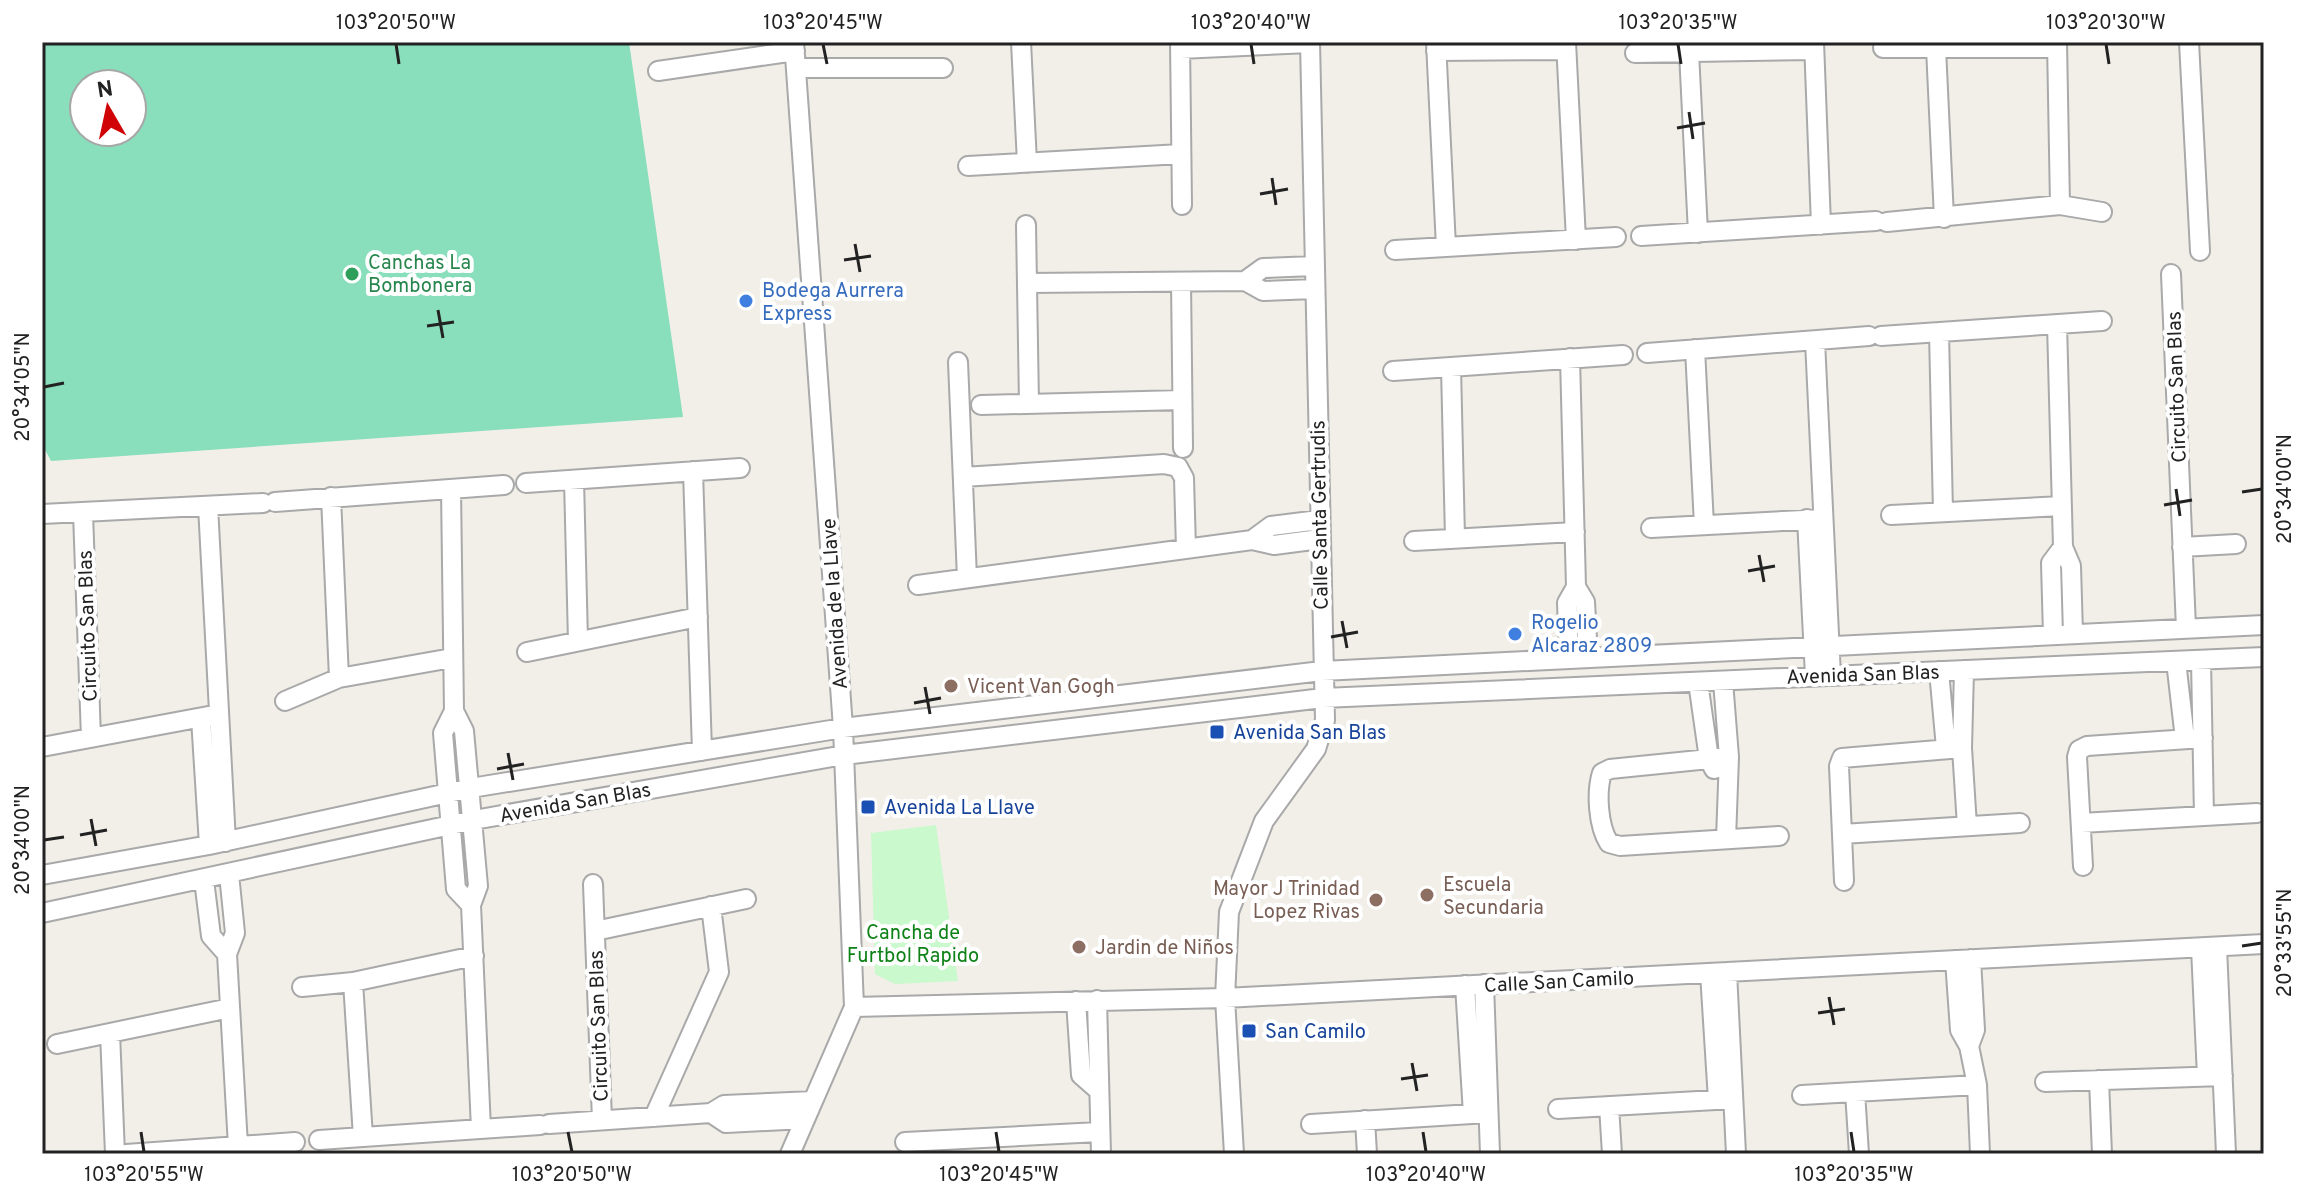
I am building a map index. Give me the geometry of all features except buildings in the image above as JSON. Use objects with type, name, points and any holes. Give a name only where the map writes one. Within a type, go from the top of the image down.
[{"type":"street","points":[[1021,42],[1027,163]]},
{"type":"street","points":[[2189,42],[2200,251]]},
{"type":"street","points":[[1182,205],[1180,46],[1310,43]]},
{"type":"street","name":"Calle Santa Gertrudis","points":[[1234,1154],[1225,998],[1229,912],[1264,821],[1316,749],[1325,720],[1310,43]]},
{"type":"street","points":[[1883,48],[2057,45],[2060,205]]},
{"type":"street","points":[[1446,247],[1436,47],[1566,46],[1576,240]]},
{"type":"street","points":[[1635,53],[1814,46],[1821,225]]},
{"type":"street","points":[[1936,48],[1944,218]]},
{"type":"street","points":[[1689,52],[1698,233]]},
{"type":"street","points":[[658,71],[795,54],[943,68]]},
{"type":"street","name":"Avenida de la Llave","points":[[790,1154],[854,1007],[843,728],[795,54]]},
{"type":"street","points":[[968,166],[1181,154]]},
{"type":"street","points":[[1641,236],[1944,218],[2060,205],[2102,212]]},
{"type":"street","points":[[1026,225],[1029,404]]},
{"type":"street","points":[[1395,250],[1616,237]]},
{"type":"street","points":[[1245,281],[1263,268],[1314,266]]},
{"type":"street","name":"Circuito San Blas","points":[[2171,274],[2186,628]]},
{"type":"street","points":[[1027,283],[1245,281],[1263,291],[1314,289]]},
{"type":"street","points":[[1181,282],[1183,448]]},
{"type":"street","points":[[1647,353],[2102,321]]},
{"type":"street","points":[[2057,324],[2063,547],[2071,566],[2073,634]]},
{"type":"street","points":[[1939,332],[1943,512]]},
{"type":"street","points":[[1815,341],[1815,519],[1823,676]]},
{"type":"street","points":[[1695,349],[1704,525]]},
{"type":"street","points":[[1393,371],[1623,355]]},
{"type":"street","points":[[1570,358],[1576,587],[1585,602],[1588,657]]},
{"type":"street","points":[[958,362],[967,578]]},
{"type":"street","points":[[1451,367],[1455,538]]},
{"type":"street","points":[[981,405],[1182,400]]},
{"type":"street","points":[[963,477],[1164,464],[1178,467],[1184,478],[1186,549]]},
{"type":"street","points":[[526,483],[740,468]]},
{"type":"street","points":[[693,471],[702,751]]},
{"type":"street","points":[[574,480],[578,641]]},
{"type":"street","points":[[42,514],[208,506],[504,485]]},
{"type":"street","points":[[451,489],[454,711],[464,731],[478,886],[471,905],[481,1129]]},
{"type":"street","points":[[331,497],[339,678]]},
{"type":"street","points":[[208,506],[210,716],[218,844]]},
{"type":"street","points":[[1891,515],[2062,506]]},
{"type":"street","name":"Circuito San Blas","points":[[83,513],[91,738]]},
{"type":"street","points":[[1651,528],[1815,519]]},
{"type":"street","points":[[1252,540],[1271,526],[1319,520]]},
{"type":"street","points":[[1414,541],[1575,532]]},
{"type":"street","points":[[918,585],[1252,540],[1274,545],[1320,539]]},
{"type":"street","points":[[2182,547],[2236,544]]},
{"type":"street","points":[[2053,635],[2051,563],[2063,547]]},
{"type":"street","points":[[1569,658],[1567,603],[1576,587]]},
{"type":"street","points":[[527,652],[698,617]]},
{"type":"street","name":"Avenida San Blas","points":[[42,875],[218,844],[471,788],[843,728],[1322,671],[2264,625]]},
{"type":"street","name":"Avenida San Blas","points":[[42,913],[474,820],[844,755],[1323,698],[2264,657]]},
{"type":"street","points":[[285,701],[339,678],[452,658]]},
{"type":"street","points":[[2194,738],[2201,660]]},
{"type":"street","points":[[2176,661],[2194,738],[2204,816]]},
{"type":"street","points":[[1954,748],[1964,670]]},
{"type":"street","points":[[1939,671],[1967,826]]},
{"type":"street","points":[[1723,681],[1729,757],[1725,788],[1726,839]]},
{"type":"street","points":[[1698,682],[1709,759],[1725,788]]},
{"type":"street","points":[[454,711],[443,733],[451,792],[456,889],[471,905]]},
{"type":"street","points":[[42,747],[210,716]]},
{"type":"street","points":[[2083,866],[2079,750],[2087,746],[2194,738]]},
{"type":"street","points":[[1844,881],[1839,766],[1842,758],[1954,748]]},
{"type":"street","points":[[1729,757],[1602,773],[1599,783],[1602,833],[1609,843],[1620,846],[1779,836]]},
{"type":"street","points":[[2081,823],[2257,813]]},
{"type":"street","points":[[1842,834],[2020,823]]},
{"type":"street","points":[[73,870],[75,891],[87,901]]},
{"type":"street","points":[[229,874],[235,933],[227,954],[238,1146]]},
{"type":"street","points":[[204,880],[211,936],[227,954]]},
{"type":"street","name":"Circuito San Blas","points":[[593,884],[602,1120]]},
{"type":"street","name":"Circuito San Blas","points":[[595,931],[746,899]]},
{"type":"street","points":[[654,1117],[719,972],[711,906]]},
{"type":"street","name":"Calle San Camilo","points":[[854,1007],[1225,998],[2264,944]]},
{"type":"street","points":[[2209,947],[2215,1076],[2226,1154]]},
{"type":"street","points":[[302,987],[353,982],[474,956]]},
{"type":"street","points":[[1963,960],[1960,1030],[1969,1046],[1977,1085],[1980,1154]]},
{"type":"street","points":[[1718,972],[1725,1100],[1736,1154]]},
{"type":"street","points":[[353,982],[363,1137]]},
{"type":"street","points":[[1474,985],[1481,1114],[1490,1154]]},
{"type":"street","points":[[1097,1000],[1101,1154]]},
{"type":"street","points":[[1076,1001],[1081,1075],[1097,1089]]},
{"type":"street","points":[[57,1044],[230,1008]]},
{"type":"street","points":[[110,1033],[115,1154]]},
{"type":"street","points":[[2045,1082],[2215,1076]]},
{"type":"street","points":[[2099,1080],[2102,1154]]},
{"type":"street","points":[[1802,1095],[1977,1085]]},
{"type":"street","points":[[1855,1092],[1859,1154]]},
{"type":"street","points":[[1558,1109],[1725,1100]]},
{"type":"street","name":"Circuito San Blas","points":[[319,1140],[711,1113],[724,1105],[813,1101]]},
{"type":"street","points":[[1609,1106],[1612,1154]]},
{"type":"street","name":"Circuito San Blas","points":[[711,1113],[726,1123],[805,1119]]},
{"type":"street","points":[[1311,1124],[1481,1114]]},
{"type":"street","points":[[1365,1120],[1367,1154]]},
{"type":"street","points":[[905,1142],[942,1147],[986,1146],[1099,1132]]},
{"type":"street","points":[[126,1154],[295,1142]]},
{"type":"green space","name":"Canchas La Bombonera","points":[[42,42],[629,42],[683,417],[51,461],[42,444]]},
{"type":"green space","name":"Cancha de Furtbol Rapido","points":[[936,825],[958,981],[895,984],[875,974],[871,833]]},
{"type":"place","name":"Canchas La Bombonera","points":[[352,274]]},
{"type":"place","name":"Bodega Aurrera Express","points":[[746,301]]},
{"type":"place","name":"Rogelio Alcaraz 2809","points":[[1515,634]]},
{"type":"place","name":"Vicent Van Gogh","points":[[951,686]]},
{"type":"place","name":"Avenida San Blas","points":[[1217,732]]},
{"type":"place","name":"Avenida La Llave","points":[[868,807]]},
{"type":"place","name":"Escuela Secundaria","points":[[1427,895]]},
{"type":"place","name":"Mayor J Trinidad Lopez Rivas","points":[[1376,900]]},
{"type":"place","name":"Jardin de Niños","points":[[1079,947]]},
{"type":"place","name":"San Camilo","points":[[1249,1031]]}]
